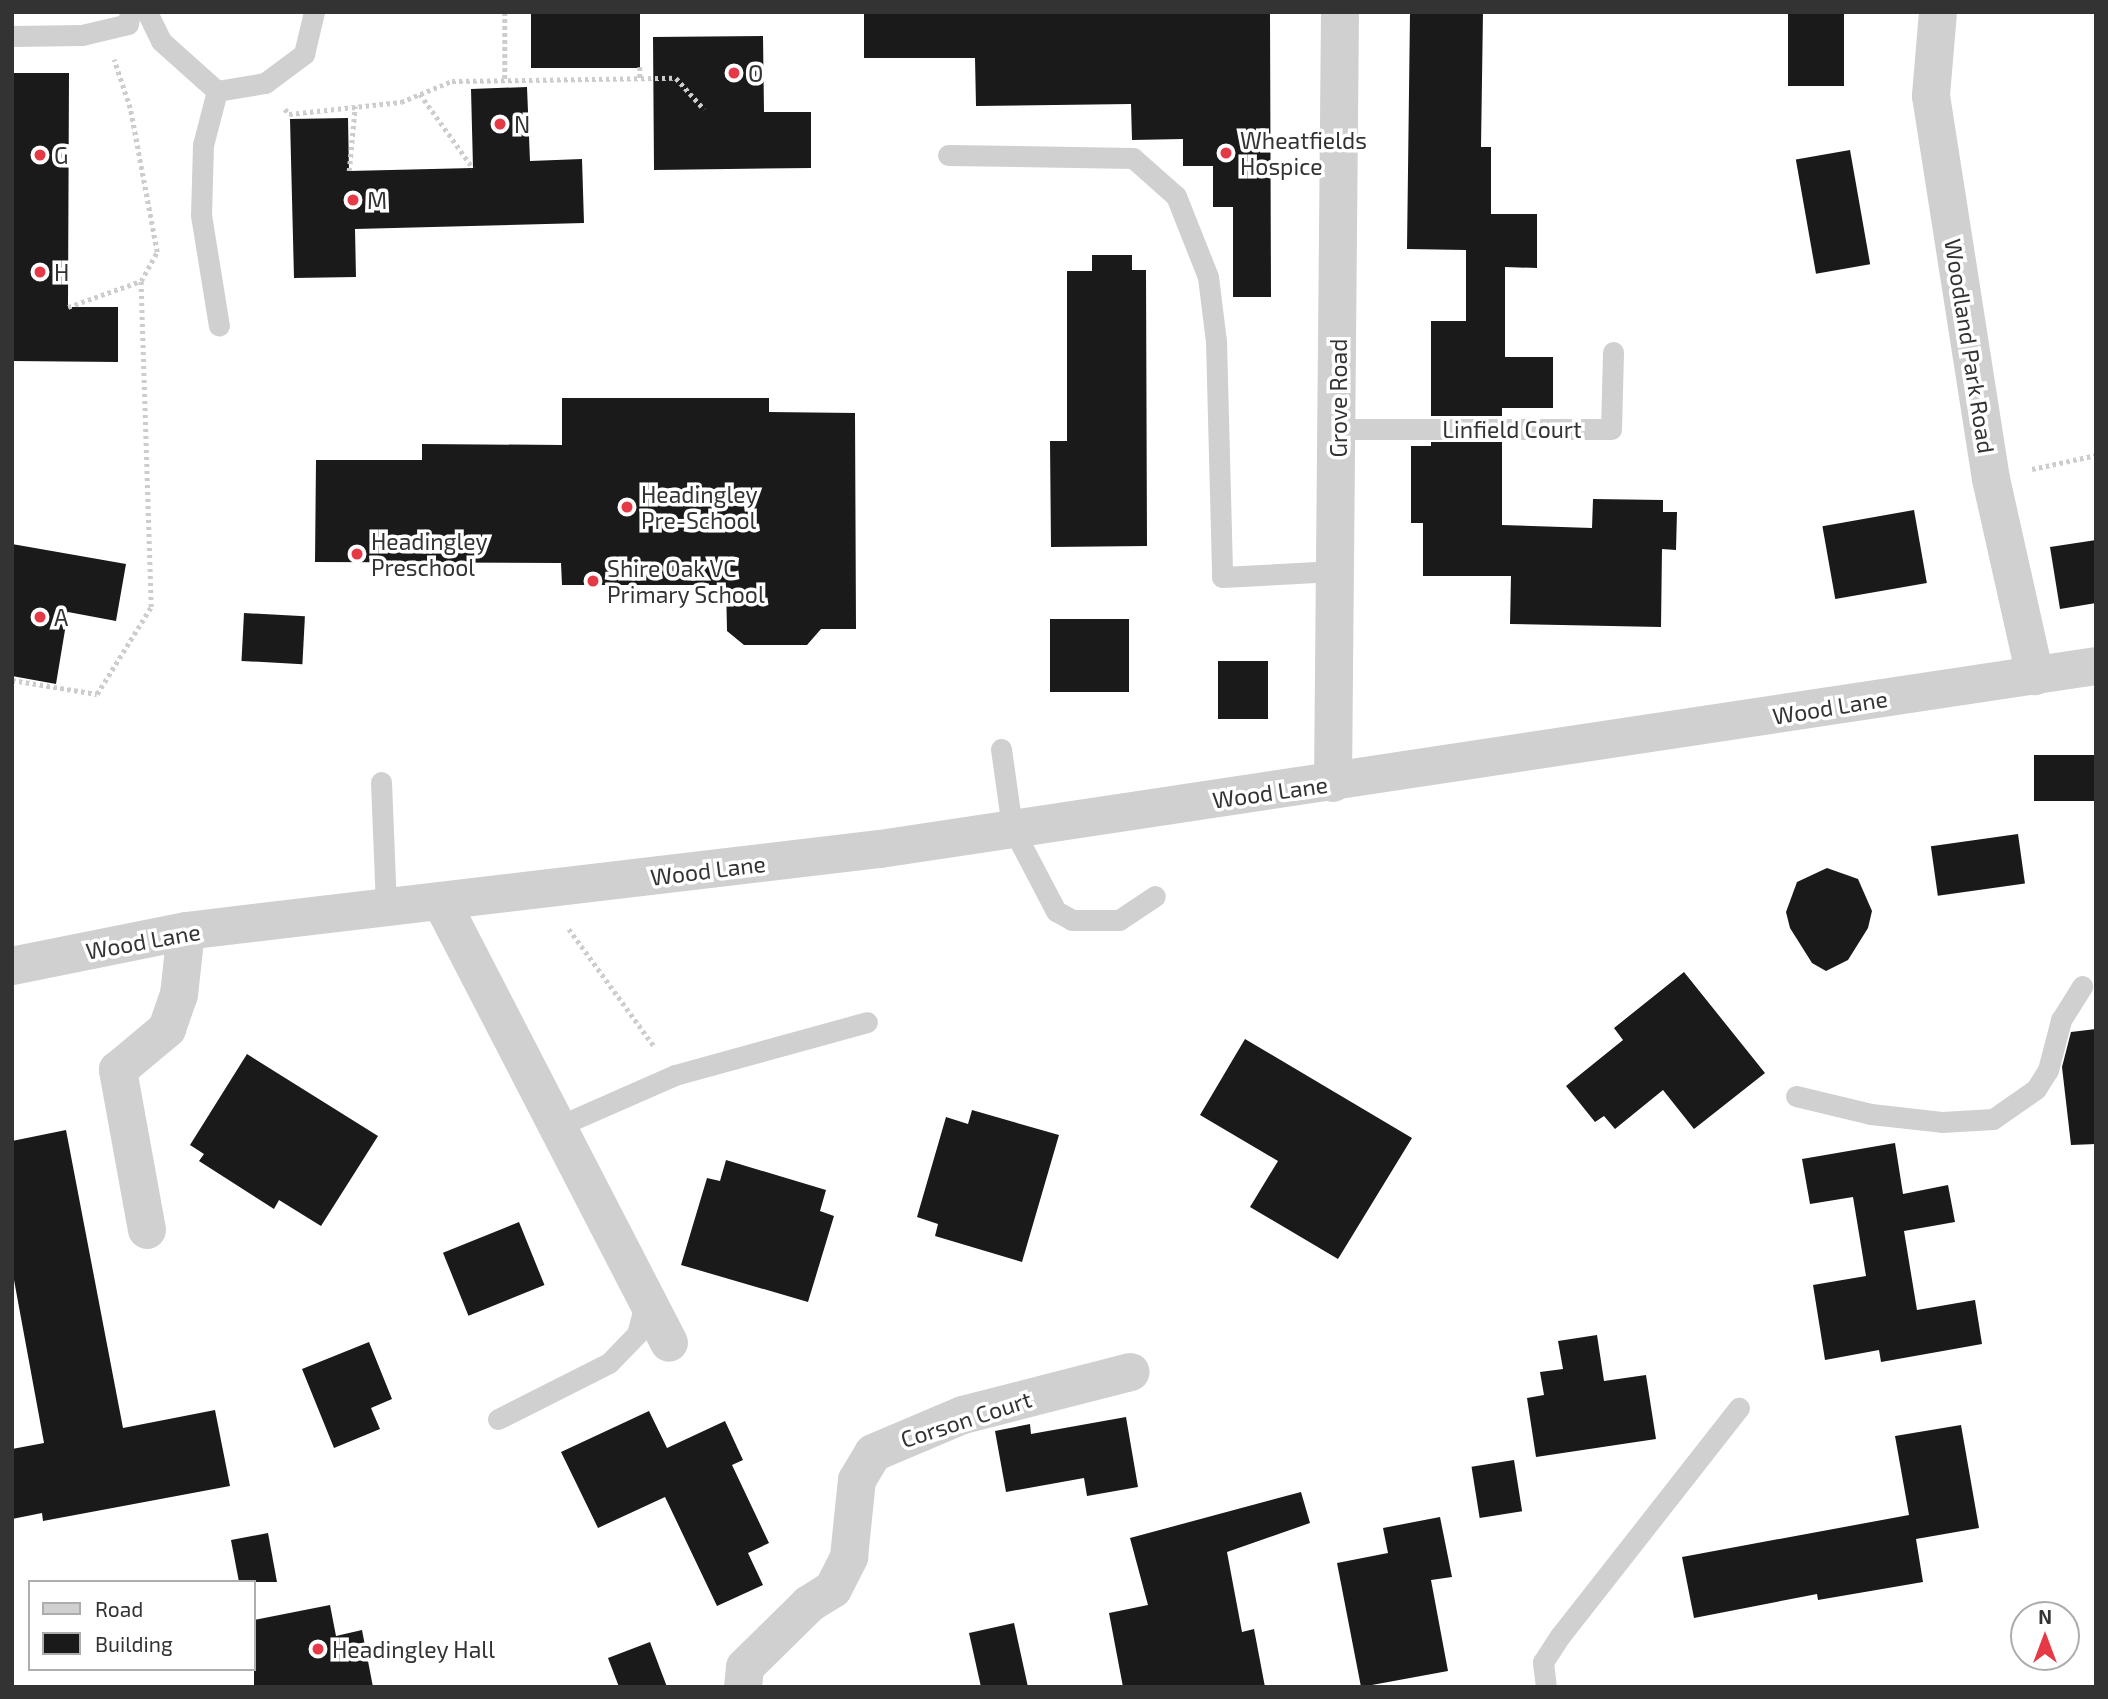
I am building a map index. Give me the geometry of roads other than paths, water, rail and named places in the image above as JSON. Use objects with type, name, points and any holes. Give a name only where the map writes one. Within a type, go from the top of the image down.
[{"type":"street","name":"Grove Road","points":[[1333,783],[1340,12]]},
{"type":"street","name":"Woodland Park Road","points":[[1938,12],[1931,96],[1991,479],[2035,676]]},
{"type":"street","name":"Wood Lane","points":[[12,965],[186,931],[880,849],[1012,827],[1333,783],[2096,666]]},
{"type":"street","points":[[441,901],[559,1126],[668,1343]]},
{"type":"street","points":[[147,1230],[118,1070],[167,1029],[179,995],[186,931]]},
{"type":"street","name":"Corson Court","points":[[743,1687],[745,1667],[809,1604],[833,1589],[849,1557],[857,1480],[873,1453],[963,1415],[1131,1372]]},
{"type":"lane","points":[[12,36],[103,31],[128,24],[130,12]]},
{"type":"lane","points":[[147,12],[161,41],[217,91]]},
{"type":"lane","points":[[217,91],[265,83],[304,54],[314,12]]},
{"type":"lane","points":[[217,91],[203,145],[201,215],[219,326]]},
{"type":"lane","points":[[948,155],[1133,158],[1176,196],[1208,277],[1216,341],[1222,576],[1335,571]]},
{"type":"lane","name":"Linfield Court","points":[[1338,429],[1611,429],[1613,352]]},
{"type":"lane","points":[[1001,749],[1012,827],[1056,911],[1072,920],[1119,920],[1155,896]]},
{"type":"lane","points":[[381,782],[386,909]]},
{"type":"lane","points":[[1796,1097],[1871,1114],[1942,1122],[1993,1119],[2036,1089],[2048,1070],[2061,1020],[2083,985]]},
{"type":"lane","points":[[559,1126],[675,1075],[867,1022]]},
{"type":"lane","points":[[498,1419],[609,1363],[637,1334],[647,1298]]},
{"type":"lane","points":[[1546,1687],[1543,1662],[1560,1636],[1740,1408]]},
{"type":"place","name":"O","points":[[734,73]]},
{"type":"place","name":"N","points":[[500,124]]},
{"type":"place","name":"Wheatfields Hospice","points":[[1226,153]]},
{"type":"place","name":"G","points":[[40,155]]},
{"type":"place","name":"M","points":[[353,200]]},
{"type":"place","name":"H","points":[[40,272]]},
{"type":"place","name":"Headingley Pre-School","points":[[627,507]]},
{"type":"place","name":"Headingley Preschool","points":[[357,554]]},
{"type":"place","name":"Shire Oak VC Primary School","points":[[593,581]]},
{"type":"place","name":"A","points":[[40,617]]},
{"type":"place","name":"Headingley Hall","points":[[318,1649]]}]
